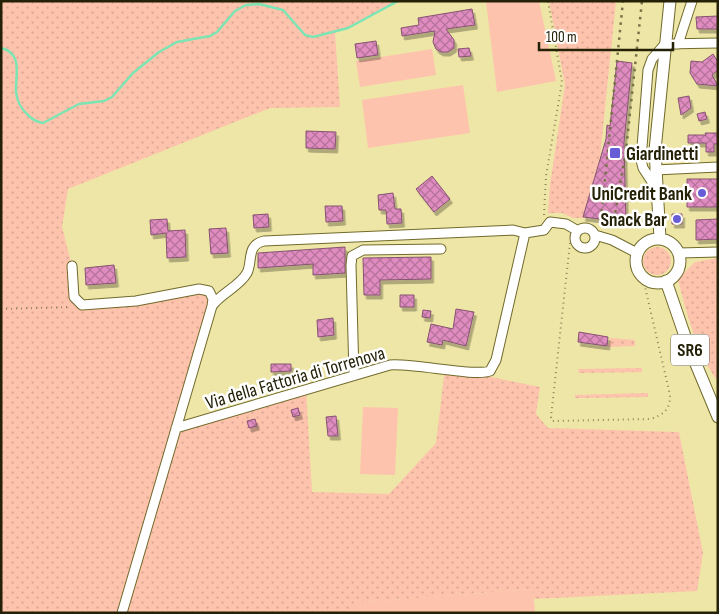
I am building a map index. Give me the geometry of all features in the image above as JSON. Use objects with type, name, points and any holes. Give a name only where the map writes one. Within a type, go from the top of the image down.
[{"type":"main road","points":[[660,239],[655,170],[656,127],[670,1]]},
{"type":"main road","points":[[660,239],[672,243],[679,253],[678,270],[666,282],[654,282],[644,277],[637,266],[638,253],[646,242],[660,239]]},
{"type":"main road","name":"SR6","points":[[666,282],[688,345],[718,417]]},
{"type":"street","points":[[678,44],[692,1]]},
{"type":"street","points":[[656,188],[642,165],[642,132],[649,68],[652,59],[665,44],[718,44]]},
{"type":"street","points":[[655,170],[718,167]]},
{"type":"street","points":[[212,306],[242,279],[248,269],[251,250],[260,241],[513,230],[526,233],[544,230],[550,222],[566,224],[578,231]]},
{"type":"street","points":[[595,235],[593,245],[584,248],[576,242],[575,237],[578,231],[586,228],[592,230],[595,235],[612,240],[638,253]]},
{"type":"street","name":"Via della Fattoria di Torrenova","points":[[176,428],[390,364],[408,364],[477,373],[490,371],[495,363],[526,233]]},
{"type":"street","points":[[354,375],[352,256],[363,250],[441,249]]},
{"type":"street","points":[[679,253],[718,252]]},
{"type":"street","points":[[72,266],[74,297],[82,305],[136,301],[199,289],[210,291],[213,299],[122,613]]},
{"type":"path","points":[[544,230],[546,176],[562,82],[548,1]]},
{"type":"path","points":[[570,242],[552,421],[651,420],[663,414],[670,406],[670,392],[645,287]]},
{"type":"path","points":[[1,309],[88,306]]},
{"type":"shaded area","points":[[1,1],[396,1],[365,19],[335,33],[340,107],[270,108],[68,189],[62,227],[72,266],[73,289],[82,305],[209,291],[209,315],[177,428],[306,389],[312,492],[389,494],[436,443],[445,368],[540,387],[536,414],[548,428],[679,432],[703,553],[697,591],[534,599],[532,589],[354,603],[353,613],[1,613]]},
{"type":"shaded area","points":[[486,1],[539,1],[556,81],[497,92]]},
{"type":"shaded area","points":[[549,1],[616,1],[600,157],[583,218],[573,218],[562,213],[548,213],[550,185],[565,85]]},
{"type":"shaded area","points":[[432,49],[436,75],[360,87],[356,61]]},
{"type":"shaded area","points":[[463,85],[470,133],[368,148],[362,100]]},
{"type":"shaded area","points":[[657,247],[667,251],[671,261],[667,271],[657,275],[647,271],[643,261],[647,251]]},
{"type":"shaded area","points":[[718,258],[718,378],[715,378],[702,355],[692,330],[678,279],[695,262]]},
{"type":"shaded area","points":[[610,338],[635,340],[635,346],[608,347]]},
{"type":"shaded area","points":[[642,368],[642,372],[579,373],[578,369]]},
{"type":"shaded area","points":[[648,393],[648,397],[575,398],[575,395]]},
{"type":"shaded area","points":[[363,407],[398,408],[395,475],[360,474]]},
{"type":"shaded area","points":[[533,589],[535,613],[353,613],[353,603]]},
{"type":"building","points":[[472,9],[475,25],[446,29],[454,40],[454,48],[448,52],[441,52],[436,49],[433,42],[435,31],[402,36],[401,28],[419,25],[418,18]]},
{"type":"building","points":[[718,16],[718,29],[697,29],[696,17]]},
{"type":"building","points":[[376,41],[378,55],[357,58],[355,44]]},
{"type":"building","points":[[469,48],[471,56],[459,57],[458,49]]},
{"type":"building","points":[[713,54],[718,62],[718,70],[712,75],[718,86],[697,84],[690,73],[691,61],[702,62]]},
{"type":"building","name":"Giardinetti","points":[[617,61],[632,63],[624,142],[626,222],[583,217],[606,139],[607,125],[610,126]]},
{"type":"building","points":[[689,96],[691,108],[681,115],[678,98]]},
{"type":"building","points":[[705,112],[707,119],[699,121],[697,114]]},
{"type":"building","points":[[306,131],[336,132],[335,149],[306,148]]},
{"type":"building","points":[[705,133],[718,133],[718,144],[714,144],[714,152],[706,152],[706,143],[688,143],[688,135],[706,135]]},
{"type":"building","points":[[432,176],[450,199],[434,212],[416,189]]},
{"type":"building","name":"UniCredit Bank","points":[[687,179],[718,179],[718,207],[687,207]]},
{"type":"building","points":[[393,193],[395,209],[401,209],[402,223],[387,224],[386,210],[379,210],[378,195]]},
{"type":"building","points":[[325,206],[342,206],[343,221],[326,222]]},
{"type":"building","points":[[268,214],[269,227],[254,228],[253,215]]},
{"type":"building","name":"Snack Bar","points":[[672,214],[682,214],[682,224],[672,224]]},
{"type":"building","points":[[167,219],[168,231],[185,230],[186,257],[167,258],[166,233],[151,235],[150,220]]},
{"type":"building","points":[[718,219],[718,239],[696,240],[696,220]]},
{"type":"building","points":[[226,228],[228,253],[211,254],[209,229]]},
{"type":"building","points":[[345,247],[345,273],[313,275],[313,264],[258,268],[258,253]]},
{"type":"building","points":[[431,257],[431,279],[380,280],[380,295],[364,295],[363,258]]},
{"type":"building","points":[[114,265],[116,283],[86,285],[85,268]]},
{"type":"building","points":[[400,295],[414,295],[414,307],[400,307]]},
{"type":"building","points":[[456,309],[474,312],[466,346],[443,340],[442,345],[427,342],[431,324],[453,329]]},
{"type":"building","points":[[423,310],[431,311],[430,318],[422,317]]},
{"type":"building","points":[[333,318],[334,335],[318,337],[317,320]]},
{"type":"building","points":[[579,332],[608,337],[607,346],[578,342]]},
{"type":"building","points":[[271,364],[291,364],[291,371],[271,372]]},
{"type":"building","points":[[298,408],[300,415],[293,417],[291,410]]},
{"type":"building","points":[[336,416],[338,436],[328,436],[326,417]]},
{"type":"building","points":[[255,419],[257,426],[249,428],[247,421]]},
{"type":"waterway","points":[[1,48],[8,51],[16,60],[16,92],[20,105],[32,119],[43,123],[79,104],[104,101],[112,97],[133,73],[159,52],[177,42],[210,36],[217,32],[235,11],[246,5],[259,4],[283,10],[305,35],[313,37],[348,28],[398,1]]},
{"type":"railway","points":[[601,219],[623,1]]},
{"type":"railway","points":[[614,220],[626,150],[642,1]]},
{"type":"place","name":"Giardinetti","points":[[615,153]]},
{"type":"place","name":"UniCredit Bank","points":[[702,193]]},
{"type":"place","name":"Snack Bar","points":[[677,219]]}]
